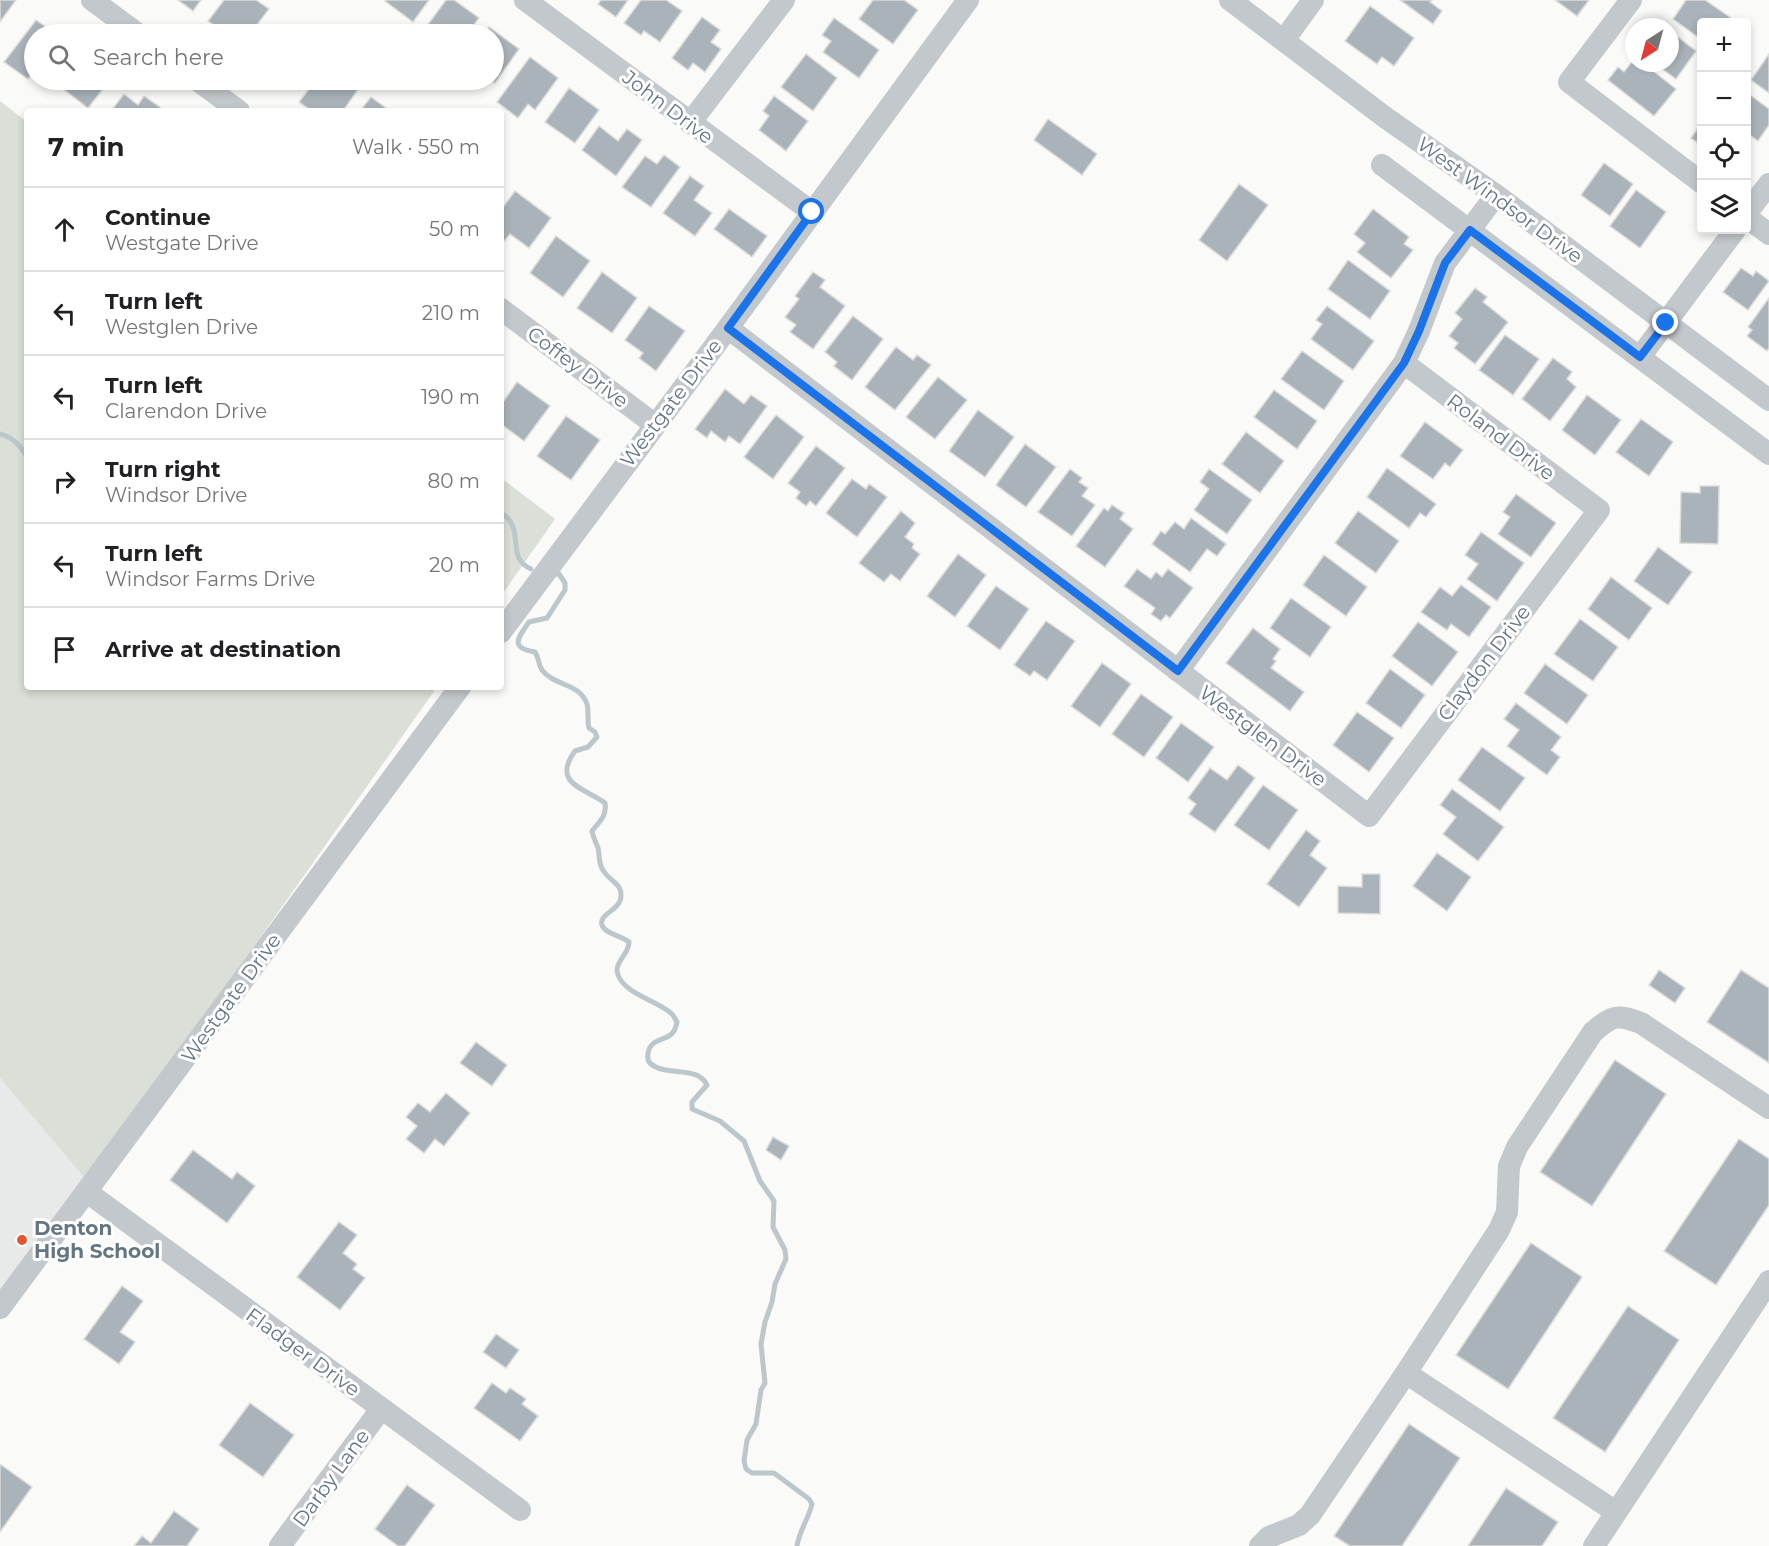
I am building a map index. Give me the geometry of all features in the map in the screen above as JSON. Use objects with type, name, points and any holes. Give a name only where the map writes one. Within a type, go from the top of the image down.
[{"type":"street","points":[[92,0],[124,24]]},
{"type":"street","name":"John Drive","points":[[525,0],[812,212]]},
{"type":"street","points":[[690,123],[784,0]]},
{"type":"street","name":"Westgate Drive","points":[[504,628],[654,424],[728,328],[968,0]]},
{"type":"street","name":"West Windsor Drive","points":[[1230,0],[1386,118],[1496,195],[1769,400]]},
{"type":"street","points":[[1284,40],[1313,0]]},
{"type":"street","points":[[1630,0],[1569,82],[1697,180]]},
{"type":"street","points":[[211,90],[235,108]]},
{"type":"street","points":[[1382,165],[1769,454]]},
{"type":"street","points":[[1751,209],[1769,184]]},
{"type":"street","points":[[1178,671],[1404,363],[1445,263],[1496,195]]},
{"type":"street","points":[[1751,220],[1769,234]]},
{"type":"street","points":[[1640,357],[1732,234]]},
{"type":"street","name":"Coffey Drive","points":[[504,311],[654,424]]},
{"type":"street","name":"Westglen Drive","points":[[728,328],[1369,816]]},
{"type":"street","name":"Roland Drive","points":[[1404,363],[1599,510]]},
{"type":"street","name":"Claydon Drive","points":[[1369,816],[1599,510]]},
{"type":"street","name":"Westgate Drive","points":[[0,1308],[458,690]]},
{"type":"street","points":[[1260,1546],[1269,1537],[1299,1525],[1310,1515],[1499,1230],[1507,1212],[1509,1166],[1517,1147],[1593,1032],[1609,1019],[1624,1017],[1641,1023],[1769,1108]]},
{"type":"street","name":"Fladger Drive","points":[[87,1192],[519,1510]]},
{"type":"street","points":[[1594,1546],[1769,1281]]},
{"type":"street","points":[[1406,1372],[1616,1512]]},
{"type":"street","name":"Darby Lane","points":[[280,1546],[381,1409]]},
{"type":"shaded area","points":[[0,101],[24,120],[24,690],[435,690],[88,1182],[0,1078]]},
{"type":"shaded area","points":[[504,480],[555,519],[504,592]]},
{"type":"shaded area","name":"Denton High School","points":[[0,1078],[88,1182],[0,1297]]},
{"type":"building","points":[[0,0],[16,0],[0,22]]},
{"type":"building","points":[[178,0],[201,0],[193,11]]},
{"type":"building","points":[[224,0],[256,0],[269,9],[258,24],[212,24],[208,21]]},
{"type":"building","points":[[386,0],[429,0],[413,22]]},
{"type":"building","points":[[446,0],[454,0],[479,18],[474,24],[428,24]]},
{"type":"building","points":[[601,0],[628,0],[616,17],[598,4]]},
{"type":"building","points":[[641,0],[666,0],[682,11],[660,42],[644,31],[641,35],[624,23]]},
{"type":"building","points":[[873,0],[904,0],[918,10],[893,44],[859,19]]},
{"type":"building","points":[[1400,0],[1432,0],[1430,2],[1442,11],[1433,24]]},
{"type":"building","points":[[1555,0],[1589,0],[1577,16]]},
{"type":"building","points":[[1686,0],[1705,0],[1731,18],[1697,18],[1697,36],[1679,23],[1679,18],[1674,18]]},
{"type":"building","points":[[1370,6],[1414,38],[1394,66],[1382,57],[1377,64],[1345,41]]},
{"type":"building","points":[[702,17],[720,30],[711,42],[721,49],[705,72],[693,63],[688,70],[672,58]]},
{"type":"building","points":[[834,18],[879,50],[859,78],[823,52],[831,41],[822,35]]},
{"type":"building","points":[[24,36],[24,76],[4,62]]},
{"type":"building","points":[[504,38],[519,49],[504,70]]},
{"type":"building","points":[[1679,38],[1696,51],[1676,79],[1666,72],[1679,72]]},
{"type":"building","points":[[806,54],[837,78],[813,111],[781,87]]},
{"type":"building","points":[[1769,54],[1769,93],[1751,80]]},
{"type":"building","points":[[530,57],[558,78],[535,110],[528,104],[518,118],[497,102]]},
{"type":"building","points":[[1618,67],[1624,72],[1654,72],[1676,89],[1654,116],[1608,80]]},
{"type":"building","points":[[569,88],[599,110],[575,143],[545,122]]},
{"type":"building","points":[[64,90],[102,90],[88,108]]},
{"type":"building","points":[[308,90],[358,90],[345,108],[308,108],[299,102]]},
{"type":"building","points":[[124,94],[138,105],[144,96],[161,108],[113,108]]},
{"type":"building","points":[[774,96],[808,121],[786,151],[759,130],[769,116],[763,111]]},
{"type":"building","points":[[1751,96],[1769,109],[1769,125],[1758,141],[1751,136]]},
{"type":"building","points":[[371,97],[386,108],[362,108]]},
{"type":"building","points":[[1048,119],[1097,154],[1082,175],[1034,140]]},
{"type":"building","points":[[599,126],[618,141],[627,129],[642,140],[616,176],[582,150]]},
{"type":"building","points":[[1697,130],[1697,142],[1691,138]]},
{"type":"building","points":[[664,155],[680,167],[651,207],[622,187],[645,156],[657,164]]},
{"type":"building","points":[[1604,163],[1633,184],[1610,216],[1581,195]]},
{"type":"building","points":[[690,176],[704,186],[694,200],[712,213],[695,236],[663,213]]},
{"type":"building","points":[[1239,184],[1268,205],[1227,261],[1199,240]]},
{"type":"building","points":[[1636,190],[1666,212],[1640,248],[1610,226]]},
{"type":"building","points":[[515,191],[551,218],[529,248],[510,234],[504,241],[504,206]]},
{"type":"building","points":[[729,209],[767,236],[752,257],[714,229]]},
{"type":"building","points":[[1373,209],[1409,237],[1404,244],[1413,250],[1391,278],[1357,252],[1365,243],[1354,234]]},
{"type":"building","points":[[556,236],[590,261],[563,297],[530,273]]},
{"type":"building","points":[[1348,260],[1390,291],[1370,319],[1328,289]]},
{"type":"building","points":[[1741,268],[1753,276],[1756,271],[1769,281],[1748,310],[1723,292]]},
{"type":"building","points":[[602,272],[637,298],[612,333],[577,308]]},
{"type":"building","points":[[813,272],[825,280],[820,287],[845,306],[813,349],[790,332],[796,325],[785,317],[799,299],[795,296]]},
{"type":"building","points":[[1475,288],[1487,297],[1483,302],[1508,322],[1475,364],[1454,348],[1458,343],[1449,336],[1462,319],[1455,313]]},
{"type":"building","points":[[1769,298],[1769,348],[1767,351],[1747,336],[1752,330],[1748,327]]},
{"type":"building","points":[[649,306],[685,331],[656,371],[639,358],[643,353],[625,340]]},
{"type":"building","points":[[1327,306],[1374,341],[1353,370],[1311,339],[1322,324],[1316,320]]},
{"type":"building","points":[[853,316],[883,339],[852,380],[834,366],[837,362],[825,352]]},
{"type":"building","points":[[1505,335],[1539,359],[1513,395],[1479,370]]},
{"type":"building","points":[[896,347],[913,360],[917,355],[931,365],[895,410],[865,387]]},
{"type":"building","points":[[1302,351],[1344,381],[1324,410],[1281,379]]},
{"type":"building","points":[[1553,358],[1572,372],[1567,379],[1576,387],[1550,421],[1522,399]]},
{"type":"building","points":[[938,377],[967,400],[935,439],[906,417]]},
{"type":"building","points":[[517,382],[550,406],[524,441],[504,426],[504,401]]},
{"type":"building","points":[[725,389],[744,404],[751,395],[767,406],[740,444],[729,436],[725,442],[711,431],[707,438],[695,429]]},
{"type":"building","points":[[1274,390],[1317,421],[1297,449],[1254,417]]},
{"type":"building","points":[[1587,395],[1621,420],[1595,455],[1562,430]]},
{"type":"building","points":[[978,410],[1014,437],[985,477],[949,451]]},
{"type":"building","points":[[776,415],[804,437],[773,479],[744,457]]},
{"type":"building","points":[[566,416],[600,440],[571,480],[537,456]]},
{"type":"building","points":[[1641,419],[1673,442],[1649,476],[1616,452]]},
{"type":"building","points":[[1425,422],[1463,450],[1450,467],[1445,463],[1433,479],[1400,456]]},
{"type":"building","points":[[1246,432],[1284,461],[1260,493],[1222,464]]},
{"type":"building","points":[[1025,444],[1056,467],[1026,507],[996,485]]},
{"type":"building","points":[[816,446],[845,468],[816,506],[810,501],[806,506],[796,498],[800,492],[788,483]]},
{"type":"building","points":[[1387,468],[1436,504],[1426,517],[1420,513],[1409,528],[1367,497]]},
{"type":"building","points":[[1070,469],[1082,478],[1079,482],[1088,488],[1082,496],[1095,505],[1072,536],[1038,512]]},
{"type":"building","points":[[1209,469],[1252,500],[1227,534],[1194,510],[1209,489],[1200,482]]},
{"type":"building","points":[[852,479],[866,489],[869,484],[887,497],[857,537],[826,513]]},
{"type":"building","points":[[1700,486],[1719,486],[1718,544],[1680,543],[1681,492],[1700,493]]},
{"type":"building","points":[[1516,494],[1556,523],[1531,557],[1498,534],[1510,517],[1503,512]]},
{"type":"building","points":[[1112,505],[1124,513],[1120,519],[1133,529],[1105,567],[1076,546],[1104,508],[1108,511]]},
{"type":"building","points":[[901,511],[915,523],[905,537],[914,544],[912,548],[920,554],[900,581],[891,574],[884,582],[859,563]]},
{"type":"building","points":[[1358,511],[1399,541],[1376,573],[1335,543]]},
{"type":"building","points":[[1191,518],[1226,544],[1217,556],[1207,549],[1190,572],[1152,544],[1161,531],[1165,534],[1175,522],[1184,529]]},
{"type":"building","points":[[1481,532],[1524,563],[1497,601],[1467,579],[1478,564],[1465,555]]},
{"type":"building","points":[[1658,547],[1692,572],[1668,605],[1634,581]]},
{"type":"building","points":[[958,554],[986,575],[955,617],[927,596]]},
{"type":"building","points":[[1324,555],[1367,587],[1346,616],[1303,585]]},
{"type":"building","points":[[1137,569],[1151,579],[1156,572],[1162,577],[1168,569],[1193,588],[1170,618],[1166,615],[1161,621],[1151,614],[1155,608],[1124,586]]},
{"type":"building","points":[[1611,577],[1652,608],[1629,640],[1588,609]]},
{"type":"building","points":[[1461,585],[1491,607],[1469,637],[1451,624],[1447,630],[1421,612],[1440,587],[1452,596]]},
{"type":"building","points":[[996,586],[1029,609],[1000,650],[967,626]]},
{"type":"building","points":[[1291,598],[1331,627],[1310,657],[1270,628]]},
{"type":"building","points":[[1580,619],[1618,647],[1593,681],[1554,654]]},
{"type":"building","points":[[1046,621],[1075,641],[1047,680],[1034,671],[1030,676],[1014,665]]},
{"type":"building","points":[[1418,622],[1458,652],[1432,686],[1392,656]]},
{"type":"building","points":[[1253,628],[1280,649],[1273,659],[1276,661],[1271,668],[1304,692],[1290,711],[1226,663]]},
{"type":"building","points":[[1102,663],[1131,684],[1100,727],[1071,706]]},
{"type":"building","points":[[1545,664],[1588,695],[1567,724],[1524,693]]},
{"type":"building","points":[[1390,669],[1425,695],[1401,728],[1366,703]]},
{"type":"building","points":[[1141,694],[1173,717],[1144,757],[1112,734]]},
{"type":"building","points":[[1516,703],[1561,737],[1551,750],[1560,757],[1547,775],[1507,746],[1519,730],[1504,719]]},
{"type":"building","points":[[1357,712],[1394,738],[1369,772],[1333,745]]},
{"type":"building","points":[[1181,723],[1214,747],[1188,782],[1156,758]]},
{"type":"building","points":[[1482,747],[1525,778],[1500,811],[1458,780]]},
{"type":"building","points":[[1238,765],[1255,778],[1215,832],[1189,814],[1196,804],[1188,798],[1210,768],[1227,780]]},
{"type":"building","points":[[1263,785],[1298,810],[1269,850],[1234,825]]},
{"type":"building","points":[[1452,789],[1504,827],[1478,861],[1443,834],[1456,817],[1440,805]]},
{"type":"building","points":[[1306,830],[1320,841],[1310,855],[1327,868],[1299,907],[1267,884]]},
{"type":"building","points":[[1437,853],[1471,877],[1447,911],[1413,886]]},
{"type":"building","points":[[1362,874],[1380,874],[1380,914],[1338,913],[1338,886],[1362,887]]},
{"type":"building","points":[[1659,970],[1685,988],[1675,1003],[1649,985]]},
{"type":"building","points":[[1741,970],[1769,988],[1769,1063],[1707,1022]]},
{"type":"building","points":[[476,1042],[507,1065],[492,1086],[460,1063]]},
{"type":"building","points":[[1615,1060],[1666,1094],[1592,1206],[1540,1172]]},
{"type":"building","points":[[446,1093],[470,1113],[444,1146],[435,1139],[424,1153],[406,1139],[417,1126],[406,1117],[418,1103],[430,1112]]},
{"type":"building","points":[[773,1137],[789,1146],[781,1160],[766,1150]]},
{"type":"building","points":[[1739,1139],[1769,1159],[1769,1205],[1716,1285],[1664,1251]]},
{"type":"building","points":[[193,1150],[232,1179],[237,1172],[255,1186],[227,1223],[170,1180]]},
{"type":"building","points":[[339,1222],[357,1235],[343,1253],[357,1264],[353,1269],[365,1278],[340,1310],[297,1277]]},
{"type":"building","points":[[1531,1243],[1582,1277],[1508,1389],[1456,1355]]},
{"type":"building","points":[[122,1286],[143,1301],[120,1332],[135,1342],[119,1364],[84,1339]]},
{"type":"building","points":[[1628,1306],[1679,1340],[1605,1452],[1553,1418]]},
{"type":"building","points":[[496,1334],[519,1350],[506,1368],[483,1352]]},
{"type":"building","points":[[492,1383],[506,1393],[510,1388],[526,1399],[522,1404],[538,1416],[520,1441],[474,1408]]},
{"type":"building","points":[[250,1403],[294,1435],[263,1477],[219,1445]]},
{"type":"building","points":[[1409,1424],[1460,1458],[1402,1546],[1350,1546],[1334,1536]]},
{"type":"building","points":[[0,1464],[32,1487],[0,1532]]},
{"type":"building","points":[[407,1485],[435,1505],[405,1546],[398,1546],[375,1529]]},
{"type":"building","points":[[1506,1488],[1558,1522],[1542,1546],[1468,1546]]},
{"type":"building","points":[[174,1511],[199,1529],[187,1546],[134,1546],[142,1536],[151,1543]]},
{"type":"waterway","points":[[0,434],[19,445],[24,452]]},
{"type":"waterway","points":[[504,515],[513,526],[519,557],[523,564],[531,569]]},
{"type":"waterway","points":[[555,574],[559,574],[565,583],[565,590],[547,618],[529,622],[518,642],[522,648],[535,652],[542,670],[547,675],[579,692],[588,707],[589,728],[595,732],[597,737],[588,747],[575,751],[567,771],[574,784],[605,803],[604,815],[592,831],[601,867],[621,892],[620,901],[602,921],[606,931],[629,942],[617,971],[620,979],[632,991],[666,1009],[677,1022],[671,1034],[650,1047],[649,1062],[658,1068],[689,1073],[702,1079],[707,1085],[692,1102],[692,1109],[720,1121],[744,1141],[760,1181],[774,1201],[773,1227],[785,1250],[786,1259],[775,1284],[765,1322],[761,1344],[765,1383],[761,1390],[756,1424],[747,1440],[744,1461],[746,1469],[752,1473],[774,1473],[809,1499],[812,1504],[797,1546]]},
{"type":"place","name":"Denton High School","points":[[22,1240]]},
{"type":"route","points":[[812,212],[728,328],[1178,671],[1404,363],[1445,263],[1470,230],[1640,357],[1666,323]]}]
